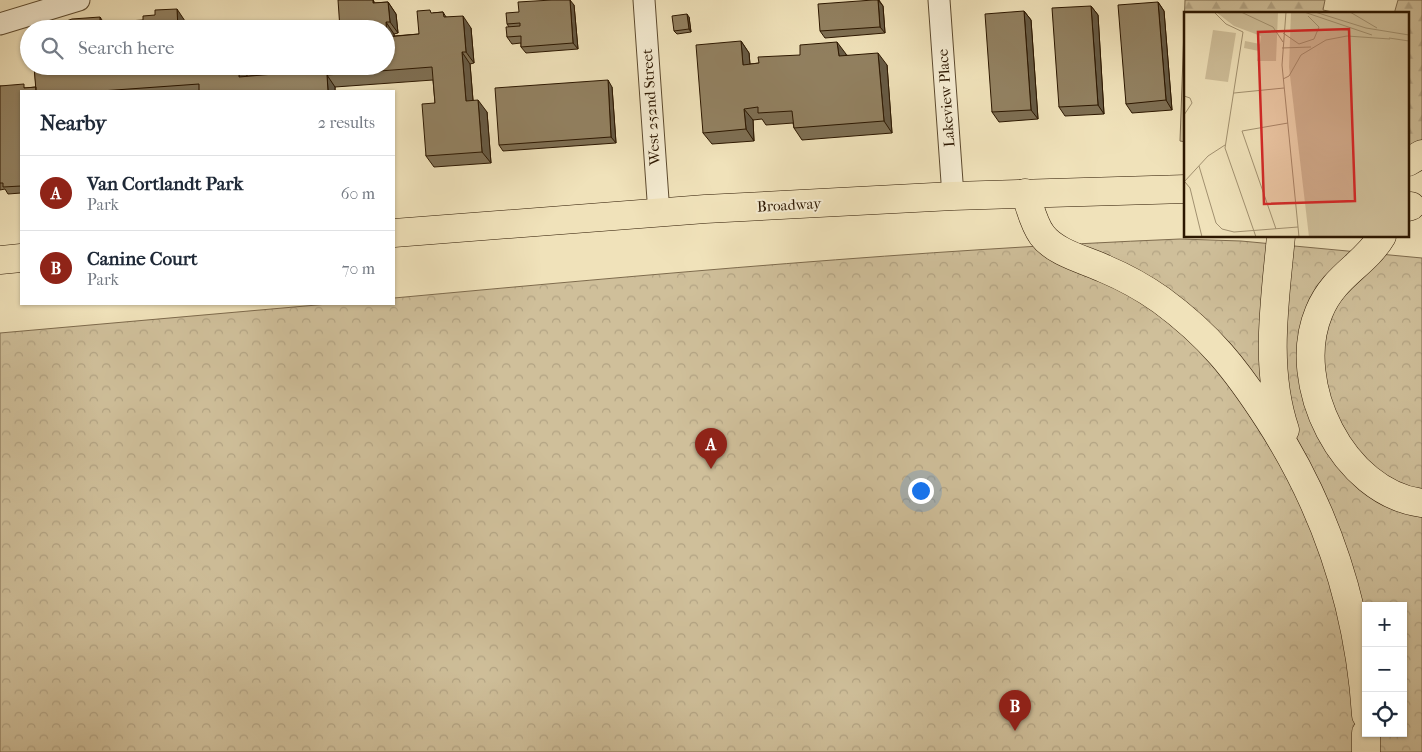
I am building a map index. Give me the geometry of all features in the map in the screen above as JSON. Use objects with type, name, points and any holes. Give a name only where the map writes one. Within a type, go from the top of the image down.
[{"type":"main road","points":[[1410,161],[1422,154]]},
{"type":"main road","name":"Broadway","points":[[395,232],[659,214],[705,209],[1025,193],[1184,189]]},
{"type":"main road","points":[[1025,193],[1038,227],[1048,242],[1147,291],[1210,340],[1255,397],[1307,485]]},
{"type":"main road","points":[[1281,238],[1273,327],[1273,377],[1283,423],[1307,485],[1326,527],[1345,587],[1360,657],[1364,692]]},
{"type":"main road","points":[[1380,238],[1370,252],[1341,278],[1323,303],[1312,332],[1313,376],[1326,421],[1355,465],[1380,488],[1398,497],[1422,503]]},
{"type":"main road","points":[[0,260],[20,258]]},
{"type":"main road","points":[[1366,737],[1366,752]]},
{"type":"street","points":[[0,24],[80,0]]},
{"type":"street","name":"West 252nd Street","points":[[644,0],[659,214]]},
{"type":"street","name":"Lakeview Place","points":[[939,0],[953,196]]},
{"type":"green space","points":[[1185,0],[1325,0],[1323,10],[1332,12],[1185,12]]},
{"type":"green space","points":[[1398,0],[1422,0],[1422,162],[1410,160],[1410,12],[1395,12]]},
{"type":"green space","points":[[1184,28],[1184,142],[1180,141]]},
{"type":"green space","points":[[1180,239],[1241,241],[1422,258],[1422,752],[0,752],[0,333],[317,305],[395,305],[395,298],[885,256]]},
{"type":"building","points":[[338,0],[373,0],[373,3],[388,2],[390,20],[339,20]]},
{"type":"building","points":[[570,0],[573,43],[521,47],[521,36],[507,37],[506,27],[520,26],[520,23],[507,24],[506,13],[519,12],[518,2]]},
{"type":"building","points":[[878,0],[880,27],[820,31],[818,4]]},
{"type":"building","points":[[1158,2],[1166,100],[1126,104],[1118,5]]},
{"type":"building","points":[[1091,6],[1098,105],[1059,107],[1052,8]]},
{"type":"building","points":[[177,9],[178,20],[143,20],[143,16],[155,15],[155,10]]},
{"type":"building","points":[[417,11],[443,12],[444,17],[463,16],[466,52],[462,52],[466,101],[478,100],[482,152],[426,156],[422,104],[435,103],[432,67],[395,70],[395,36],[419,34]]},
{"type":"building","points":[[1024,11],[1031,110],[992,112],[985,14]]},
{"type":"building","points":[[687,14],[689,29],[674,31],[672,16]]},
{"type":"building","points":[[100,17],[100,20],[69,20]]},
{"type":"building","points":[[741,41],[743,65],[759,63],[758,57],[800,55],[800,45],[837,42],[839,56],[878,53],[884,121],[794,128],[792,111],[758,113],[758,107],[744,109],[746,129],[703,133],[696,45]]},
{"type":"building","points":[[35,75],[239,75],[239,77],[327,75],[328,90],[199,90],[199,84],[115,90],[36,90]]},
{"type":"building","points":[[608,80],[611,137],[499,145],[495,88]]},
{"type":"building","points":[[24,84],[24,88],[36,87],[36,90],[20,90],[20,186],[3,187],[3,183],[0,183],[0,86]]},
{"type":"place","name":"Van Cortlandt Park","points":[[711,469]]},
{"type":"place","name":"Canine Court","points":[[1015,731]]}]
